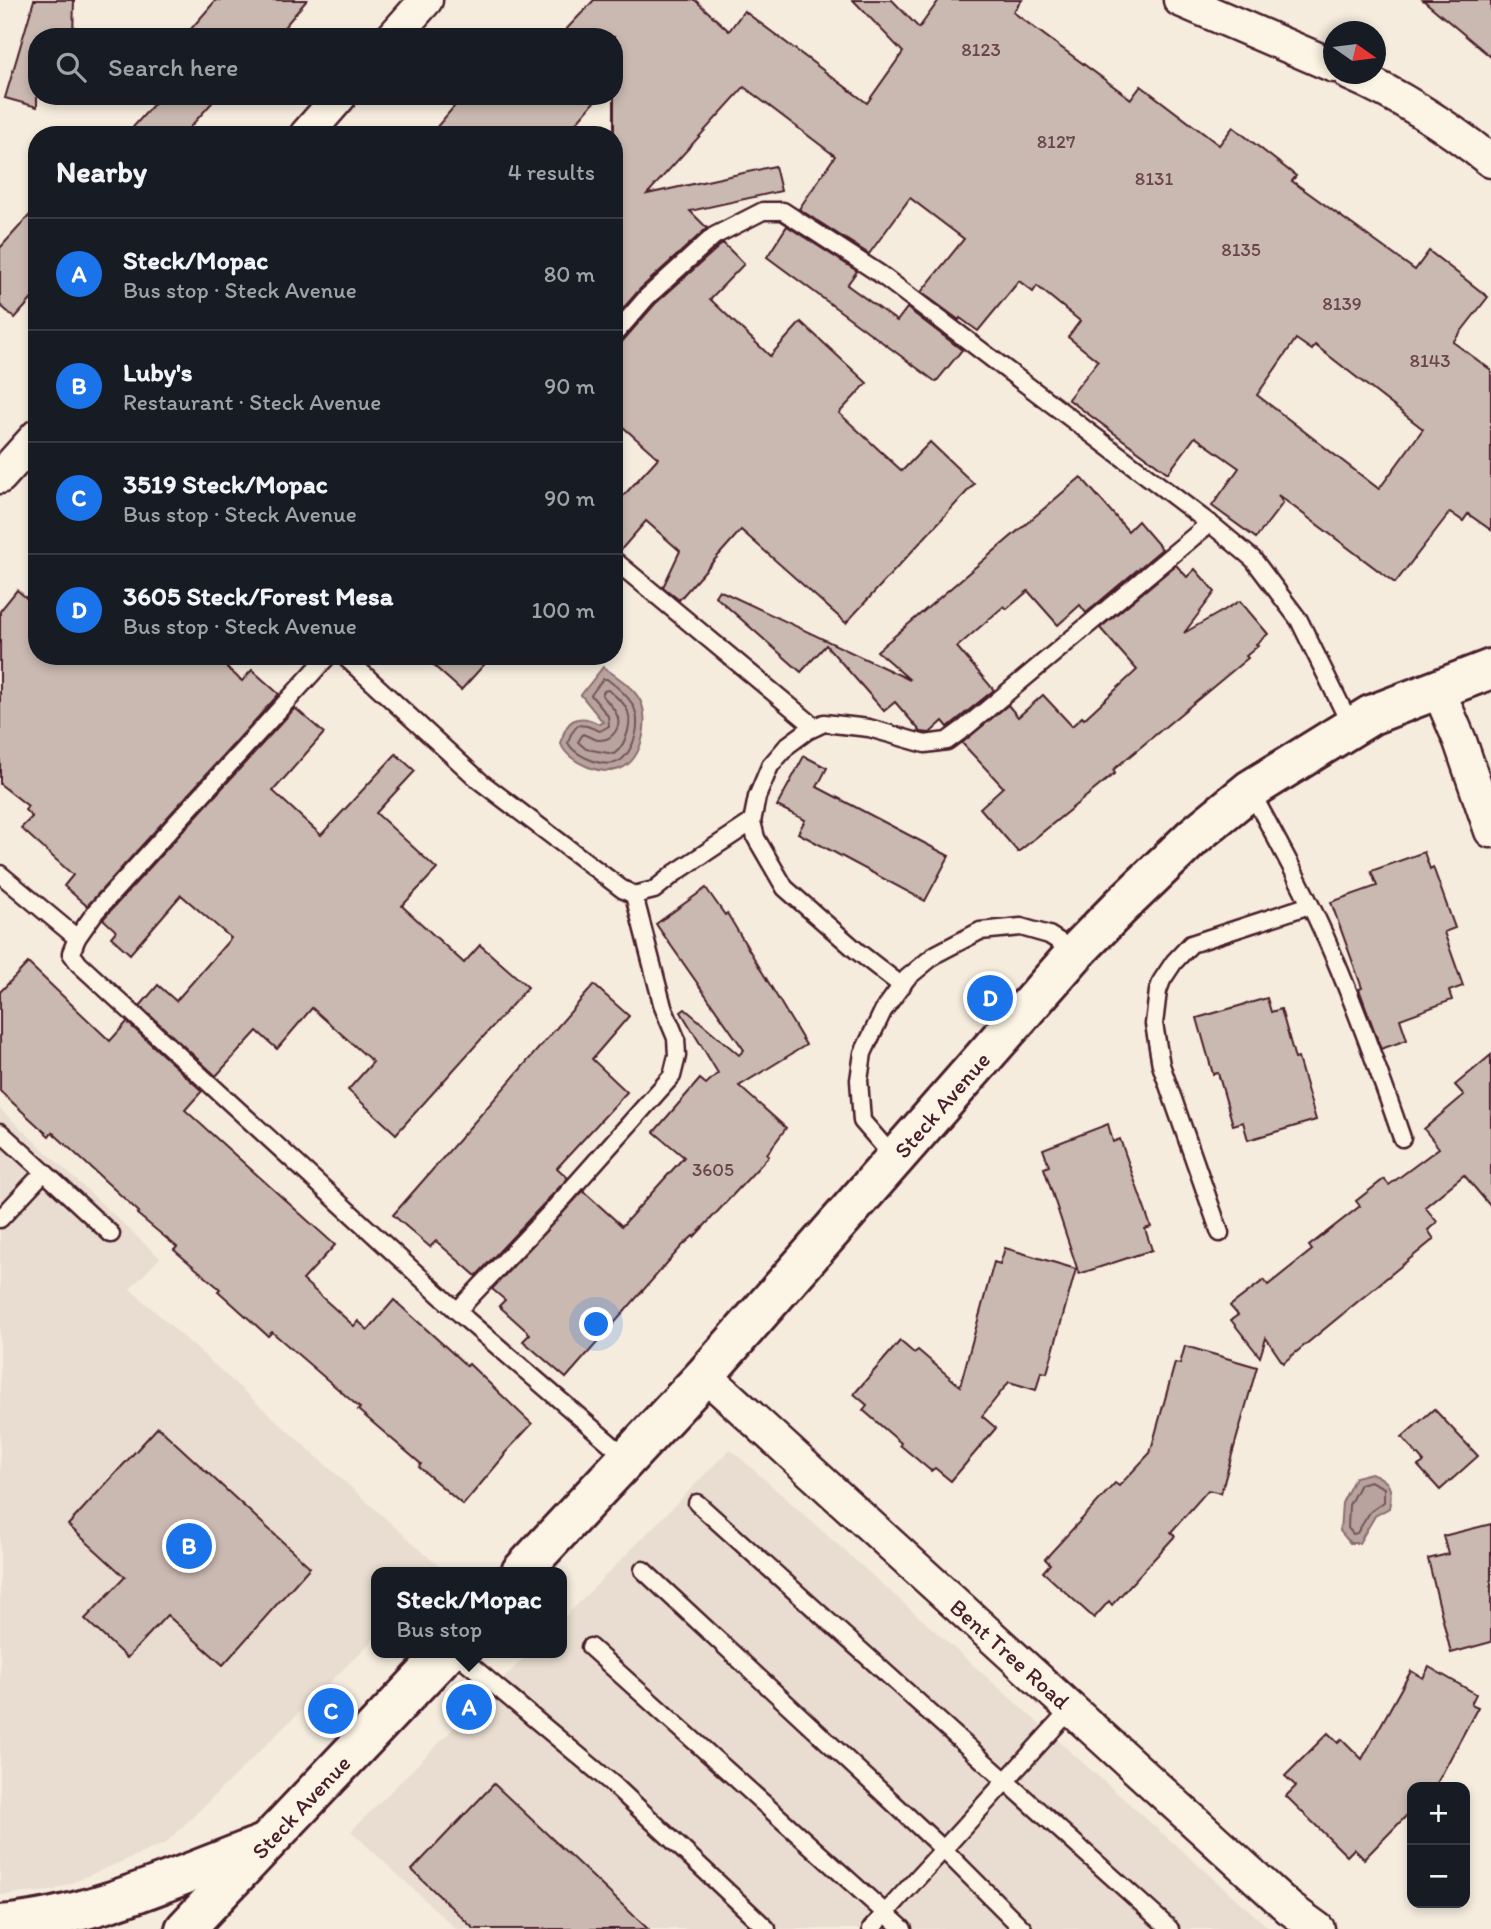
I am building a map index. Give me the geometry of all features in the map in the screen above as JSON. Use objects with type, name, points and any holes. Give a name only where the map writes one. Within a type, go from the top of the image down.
[{"type":"street","points":[[401,28],[426,0]]},
{"type":"street","points":[[1180,0],[1323,61]]},
{"type":"street","points":[[1375,84],[1461,136],[1491,160]]},
{"type":"street","points":[[314,126],[332,105]]},
{"type":"street","points":[[0,477],[28,446]]},
{"type":"street","name":"Steck Avenue","points":[[526,1567],[705,1375],[1076,952],[1194,836],[1250,790],[1351,726],[1371,715],[1491,669]]},
{"type":"street","points":[[1438,689],[1460,741],[1491,831]]},
{"type":"street","name":"Bent Tree Road","points":[[705,1375],[1289,1908],[1318,1929]]},
{"type":"street","name":"Steck Avenue","points":[[185,1929],[441,1658]]},
{"type":"street","points":[[0,1925],[20,1924],[65,1914],[125,1895],[270,1841]]},
{"type":"lane","points":[[623,325],[648,297],[714,236],[763,211],[783,211],[880,274],[1210,523],[1253,559],[1299,621],[1351,726]]},
{"type":"lane","points":[[902,986],[785,888],[756,838],[752,822],[757,797],[770,766],[788,745],[824,723],[869,728],[925,744],[947,741],[1210,523]]},
{"type":"lane","points":[[623,567],[815,727]]},
{"type":"lane","points":[[320,665],[96,912],[77,938],[71,953],[79,964],[457,1311],[628,1458]]},
{"type":"lane","points":[[354,665],[481,782],[622,889],[635,895],[654,890],[752,822]]},
{"type":"lane","points":[[1250,790],[1334,957],[1377,1064],[1402,1138]]},
{"type":"lane","points":[[0,874],[77,938]]},
{"type":"lane","points":[[457,1311],[550,1213],[672,1076],[677,1056],[676,1038],[663,1007],[635,895]]},
{"type":"lane","points":[[1220,1234],[1161,1065],[1154,1024],[1158,991],[1174,962],[1191,944],[1310,905]]},
{"type":"lane","points":[[895,1159],[862,1121],[859,1080],[863,1053],[883,1011],[907,978],[936,954],[980,931],[1021,927],[1049,935],[1076,952]]},
{"type":"lane","points":[[0,1132],[111,1234]]},
{"type":"lane","points":[[0,1219],[44,1172]]},
{"type":"lane","points":[[697,1503],[1170,1929]]},
{"type":"lane","points":[[643,1570],[943,1849],[1023,1929]]},
{"type":"lane","points":[[590,1647],[903,1929]]},
{"type":"lane","points":[[462,1658],[615,1786],[767,1929]]},
{"type":"lane","points":[[871,1929],[1071,1709]]},
{"type":"shaded area","points":[[0,1109],[160,1258],[130,1289],[440,1567],[371,1567],[371,1642],[166,1843],[52,1891],[0,1895]]},
{"type":"shaded area","points":[[730,1449],[1270,1929],[456,1929],[351,1831],[524,1658],[567,1658],[567,1615]]},
{"type":"water","points":[[603,667],[637,695],[644,717],[643,737],[635,756],[622,768],[605,771],[578,762],[561,744],[566,729],[574,720],[592,720],[599,724],[603,722],[581,695]]},
{"type":"water","points":[[1371,1473],[1389,1486],[1389,1508],[1375,1516],[1359,1543],[1350,1543],[1340,1531],[1342,1503],[1355,1477]]},
{"type":"building","points":[[34,0],[74,0],[73,28],[28,28],[28,104],[5,98]]},
{"type":"building","points":[[216,0],[307,0],[284,28],[192,28]]},
{"type":"building","points":[[594,0],[695,0],[729,31],[744,11],[867,103],[903,52],[853,0],[892,0],[919,28],[939,0],[1022,0],[1013,12],[1131,99],[1141,86],[1219,145],[1233,127],[1296,176],[1292,181],[1415,270],[1429,251],[1488,297],[1453,342],[1491,370],[1491,530],[1468,514],[1463,521],[1450,512],[1395,583],[1278,495],[1283,503],[1256,538],[1212,506],[1239,468],[1195,437],[1168,473],[1068,399],[1098,361],[1068,337],[1080,321],[1037,286],[1033,292],[1019,281],[978,331],[921,292],[964,239],[910,198],[869,254],[799,209],[835,156],[744,87],[647,194],[775,166],[781,191],[690,211],[707,228],[640,289],[623,309],[623,126],[614,126],[614,105],[623,105],[623,28],[568,28]],"holes":[[[1296,339],[1312,350],[1315,345],[1423,429],[1379,489],[1257,395]]]},
{"type":"building","points":[[1423,0],[1491,0],[1491,57]]},
{"type":"building","points":[[153,105],[210,105],[191,126],[134,126]]},
{"type":"building","points":[[455,105],[591,105],[574,126],[438,126]]},
{"type":"building","points":[[28,217],[28,303],[15,318],[0,305],[0,248]]},
{"type":"building","points":[[787,226],[857,271],[847,285],[897,321],[907,308],[962,350],[936,382],[767,257]]},
{"type":"building","points":[[723,243],[744,264],[710,299],[770,356],[801,322],[867,383],[839,413],[902,471],[930,442],[974,484],[846,623],[741,530],[679,600],[663,587],[680,551],[646,521],[623,548],[623,496],[658,458],[623,427],[623,341],[655,304]]},
{"type":"building","points":[[1081,477],[1128,531],[1138,521],[1162,549],[1086,613],[1080,605],[1058,625],[1028,591],[1007,609],[1004,606],[957,647],[994,690],[948,727],[943,721],[930,733],[921,732],[895,702],[884,711],[826,645],[801,672],[715,596],[719,590],[910,680],[877,651]]},
{"type":"building","points":[[1176,565],[1187,577],[1195,569],[1215,592],[1184,633],[1240,601],[1268,634],[1246,656],[1248,658],[1113,770],[1115,773],[1018,852],[980,808],[1003,787],[962,743],[1008,705],[1018,717],[1043,695],[1072,726],[1082,717],[1084,719],[1137,670],[1100,628]]},
{"type":"building","points":[[17,590],[28,599],[28,665],[224,665],[242,681],[252,670],[279,694],[87,906],[64,886],[73,875],[21,828],[32,817],[25,810],[28,806],[0,784],[0,611]]},
{"type":"building","points":[[433,665],[484,665],[461,690]]},
{"type":"building","points":[[295,708],[324,733],[273,791],[321,835],[396,754],[415,771],[376,813],[437,869],[402,906],[464,963],[480,945],[528,987],[396,1134],[348,1090],[373,1062],[312,1008],[277,1049],[257,1031],[216,1076],[140,1006],[158,985],[176,1001],[231,938],[181,895],[130,954],[111,937],[116,931],[103,919]]},
{"type":"building","points":[[804,756],[827,768],[817,787],[949,856],[925,901],[798,833],[805,820],[777,806]]},
{"type":"building","points":[[1424,852],[1430,869],[1433,867],[1455,928],[1444,932],[1463,986],[1449,991],[1452,1000],[1400,1019],[1407,1040],[1381,1049],[1331,902],[1377,886],[1371,871]]},
{"type":"building","points":[[706,888],[725,915],[727,913],[806,1045],[739,1086],[786,1128],[767,1154],[769,1156],[694,1237],[682,1246],[566,1378],[523,1341],[530,1334],[499,1306],[505,1300],[492,1289],[583,1191],[622,1226],[684,1157],[654,1132],[700,1079],[706,1084],[718,1073],[681,1012],[685,1009],[739,1055],[744,1050],[656,924]]},
{"type":"building","points":[[28,963],[110,1041],[127,1022],[202,1091],[185,1110],[335,1245],[303,1280],[354,1326],[358,1321],[368,1330],[394,1300],[467,1366],[469,1364],[532,1424],[463,1505],[419,1467],[421,1464],[358,1410],[360,1408],[272,1332],[268,1336],[218,1291],[220,1289],[174,1250],[177,1247],[137,1214],[139,1212],[52,1132],[49,1136],[0,1091],[0,992]]},
{"type":"building","points":[[594,985],[629,1016],[592,1059],[627,1092],[557,1168],[568,1178],[476,1276],[436,1241],[430,1247],[393,1215]]},
{"type":"building","points":[[1267,998],[1271,1012],[1281,1009],[1316,1120],[1248,1140],[1243,1122],[1233,1125],[1218,1073],[1213,1074],[1197,1018]]},
{"type":"building","points":[[1491,1055],[1491,1207],[1464,1175],[1425,1207],[1437,1222],[1428,1230],[1434,1239],[1283,1363],[1266,1338],[1260,1357],[1231,1320],[1238,1315],[1230,1306],[1264,1280],[1268,1285],[1312,1250],[1309,1246],[1360,1206],[1356,1201],[1384,1179],[1389,1185],[1439,1148],[1424,1129],[1464,1095],[1455,1085]]},
{"type":"building","points":[[1108,1124],[1113,1142],[1120,1139],[1151,1227],[1145,1229],[1152,1250],[1079,1274],[1044,1168],[1049,1166],[1043,1149]]},
{"type":"building","points":[[1005,1248],[1076,1269],[1047,1373],[1041,1372],[1036,1390],[1009,1382],[982,1416],[996,1428],[951,1481],[935,1468],[931,1471],[900,1445],[901,1443],[863,1410],[867,1405],[854,1394],[900,1341],[914,1353],[918,1350],[960,1386],[994,1262],[1000,1264]]},
{"type":"building","points":[[1185,1346],[1257,1367],[1221,1493],[1208,1490],[1171,1532],[1175,1536],[1112,1605],[1109,1601],[1094,1618],[1043,1572],[1050,1564],[1045,1559],[1115,1483],[1119,1486],[1150,1453],[1175,1363],[1180,1364]]},
{"type":"building","points":[[1434,1409],[1478,1456],[1440,1490],[1418,1466],[1424,1462],[1402,1437]]},
{"type":"building","points":[[158,1427],[310,1567],[223,1665],[167,1615],[127,1658],[85,1619],[125,1577],[68,1525]]},
{"type":"building","points":[[1491,1524],[1491,1642],[1451,1653],[1428,1559],[1448,1554],[1443,1536]]},
{"type":"building","points":[[1429,1667],[1476,1694],[1471,1704],[1478,1707],[1438,1782],[1407,1782],[1407,1815],[1364,1859],[1354,1849],[1347,1856],[1286,1796],[1296,1786],[1285,1776],[1328,1733],[1338,1743],[1342,1739],[1362,1759],[1411,1671],[1423,1678]]},
{"type":"building","points":[[494,1784],[648,1929],[474,1929],[412,1870]]},
{"type":"place","name":"3605 Steck/Forest Mesa","points":[[990,998]]},
{"type":"place","name":"Luby's","points":[[189,1546]]},
{"type":"place","name":"Steck/Mopac","points":[[469,1707]]},
{"type":"place","name":"3519 Steck/Mopac","points":[[331,1711]]}]
